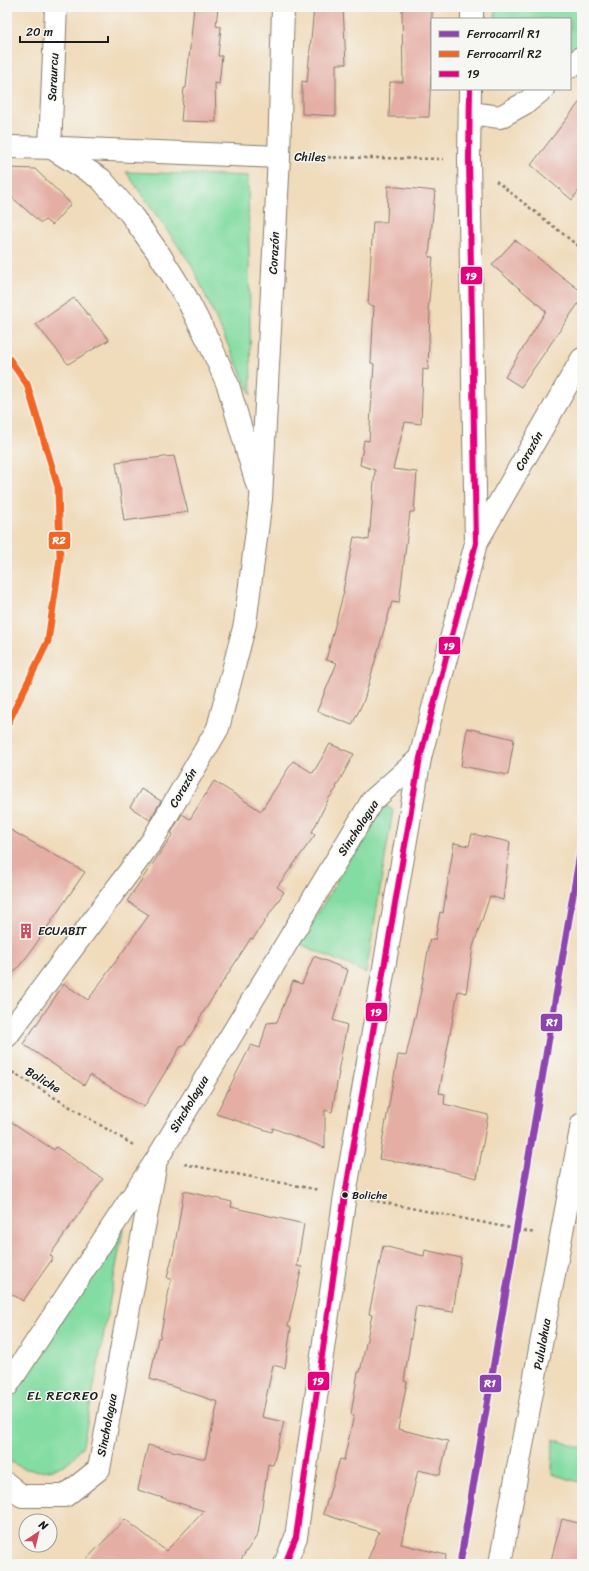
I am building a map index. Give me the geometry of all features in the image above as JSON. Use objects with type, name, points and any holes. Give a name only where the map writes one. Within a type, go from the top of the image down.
[{"type":"street","name":"Saraurcu","points":[[50,147],[56,7]]},
{"type":"street","name":"Corazón","points":[[7,1036],[152,842],[218,728],[245,624],[261,498],[279,157],[283,7]]},
{"type":"street","points":[[472,7],[472,18]]},
{"type":"street","points":[[571,66],[582,57]]},
{"type":"street","points":[[285,1564],[296,1537],[345,1195],[420,758],[476,543],[469,159],[470,90]]},
{"type":"street","points":[[470,113],[500,117],[527,102],[542,90]]},
{"type":"street","name":"Chiles","points":[[7,147],[50,147],[279,157]]},
{"type":"street","name":"Corazón","points":[[50,147],[101,179],[130,213],[159,254],[186,297],[210,344],[228,385],[261,498]]},
{"type":"street","name":"Corazón","points":[[476,543],[582,359]]},
{"type":"street","name":"Sincholagua","points":[[7,1386],[157,1159],[372,801],[420,758]]},
{"type":"street","name":"Pululahua","points":[[500,1564],[582,1124]]},
{"type":"street","name":"Sincholagua","points":[[7,1484],[22,1496],[65,1496],[99,1469],[157,1159]]},
{"type":"path","name":"Chiles","points":[[279,157],[469,159]]},
{"type":"path","points":[[469,159],[582,249]]},
{"type":"path","name":"Boliche","points":[[7,1069],[157,1159],[516,1230],[538,1233]]},
{"type":"green space","points":[[496,7],[582,7],[582,41],[571,50],[571,18],[495,18]]},
{"type":"green space","points":[[126,172],[248,176],[251,395],[191,264]]},
{"type":"green space","points":[[382,803],[393,810],[366,973],[300,944]]},
{"type":"green space","points":[[124,1224],[83,1445],[70,1460],[53,1469],[37,1471],[29,1470],[14,1464],[7,1459],[7,1403]]},
{"type":"green space","points":[[553,1439],[582,1448],[582,1483],[552,1474]]},
{"type":"building","points":[[194,7],[218,7],[216,26],[221,27],[218,56],[222,56],[219,84],[215,83],[216,122],[181,121],[184,88],[186,88]]},
{"type":"building","points":[[314,7],[343,7],[346,64],[336,64],[336,116],[302,114],[302,81],[307,82]]},
{"type":"building","points":[[402,7],[432,7],[429,117],[389,117],[390,82],[403,82]]},
{"type":"building","points":[[582,99],[582,186],[572,200],[531,165]]},
{"type":"building","points":[[7,168],[35,169],[71,204],[52,225],[45,220],[41,223],[7,193]]},
{"type":"building","points":[[388,186],[435,191],[429,257],[433,257],[428,311],[430,311],[428,370],[423,369],[421,424],[405,422],[393,469],[417,472],[414,512],[410,512],[399,603],[392,602],[364,700],[352,725],[317,711],[337,663],[326,660],[344,591],[354,537],[369,540],[375,470],[360,465],[364,440],[369,441],[374,364],[371,363],[374,306],[368,305],[373,222],[387,222]]},
{"type":"building","points":[[515,240],[582,292],[582,298],[521,387],[505,377],[546,311],[492,265]]},
{"type":"building","points":[[74,298],[109,340],[68,364],[36,324]]},
{"type":"building","points":[[174,456],[188,512],[124,521],[116,462]]},
{"type":"building","points":[[467,728],[514,739],[508,775],[461,766]]},
{"type":"building","points":[[330,744],[354,754],[312,832],[315,835],[277,887],[284,892],[253,939],[251,938],[199,1019],[200,1020],[183,1047],[181,1046],[144,1107],[90,1075],[84,1085],[23,1044],[64,984],[88,1000],[149,915],[127,901],[173,834],[171,833],[182,814],[190,819],[214,781],[261,811],[293,761],[313,773]]},
{"type":"building","points":[[141,789],[161,801],[150,820],[130,807]]},
{"type":"building","points":[[7,828],[85,872],[29,954],[7,981]]},
{"type":"building","points":[[472,834],[510,842],[503,900],[490,896],[473,947],[466,993],[458,991],[439,1093],[445,1094],[444,1104],[488,1115],[477,1178],[441,1169],[379,1159],[398,1055],[406,1056],[421,991],[430,939],[435,940],[440,912],[443,913],[454,843],[469,846]]},
{"type":"building","points":[[314,956],[348,970],[333,1020],[347,1025],[332,1112],[325,1110],[325,1148],[273,1128],[272,1132],[216,1114],[251,1045],[260,1048],[267,1023],[277,1022],[293,981],[302,984]]},
{"type":"building","points":[[7,1119],[54,1150],[56,1147],[103,1179],[50,1255],[53,1258],[23,1301],[7,1291]]},
{"type":"building","points":[[184,1191],[232,1202],[231,1207],[304,1224],[297,1266],[302,1267],[288,1326],[291,1327],[285,1368],[273,1365],[262,1417],[284,1422],[273,1465],[268,1464],[258,1534],[238,1564],[82,1564],[125,1519],[166,1551],[204,1511],[138,1490],[148,1445],[205,1459],[218,1402],[150,1379],[158,1338],[160,1338],[171,1279],[167,1278],[174,1250]]},
{"type":"building","points":[[383,1246],[424,1256],[425,1250],[461,1258],[453,1312],[416,1306],[404,1381],[407,1382],[398,1429],[448,1441],[440,1475],[418,1470],[401,1544],[446,1555],[445,1564],[366,1564],[379,1532],[323,1514],[340,1459],[344,1460],[354,1415],[351,1414],[358,1372],[360,1372],[372,1315],[369,1314]]},
{"type":"building","points":[[562,1519],[582,1524],[582,1564],[550,1564]]},
{"type":"rail line","name":"R2","points":[[7,356],[27,384],[58,487],[60,558],[48,641],[7,725]]},
{"type":"rail line","name":"R1","points":[[460,1564],[582,842]]},
{"type":"transit line","name":"19","points":[[285,1564],[296,1537],[345,1195],[420,758],[476,543],[469,159],[470,90]]},
{"type":"place","name":"ECUABIT","points":[[26,931]]},
{"type":"place","name":"Boliche","points":[[345,1195]]},
{"type":"district","name":"EL RECREO","points":[[63,1395]]}]
